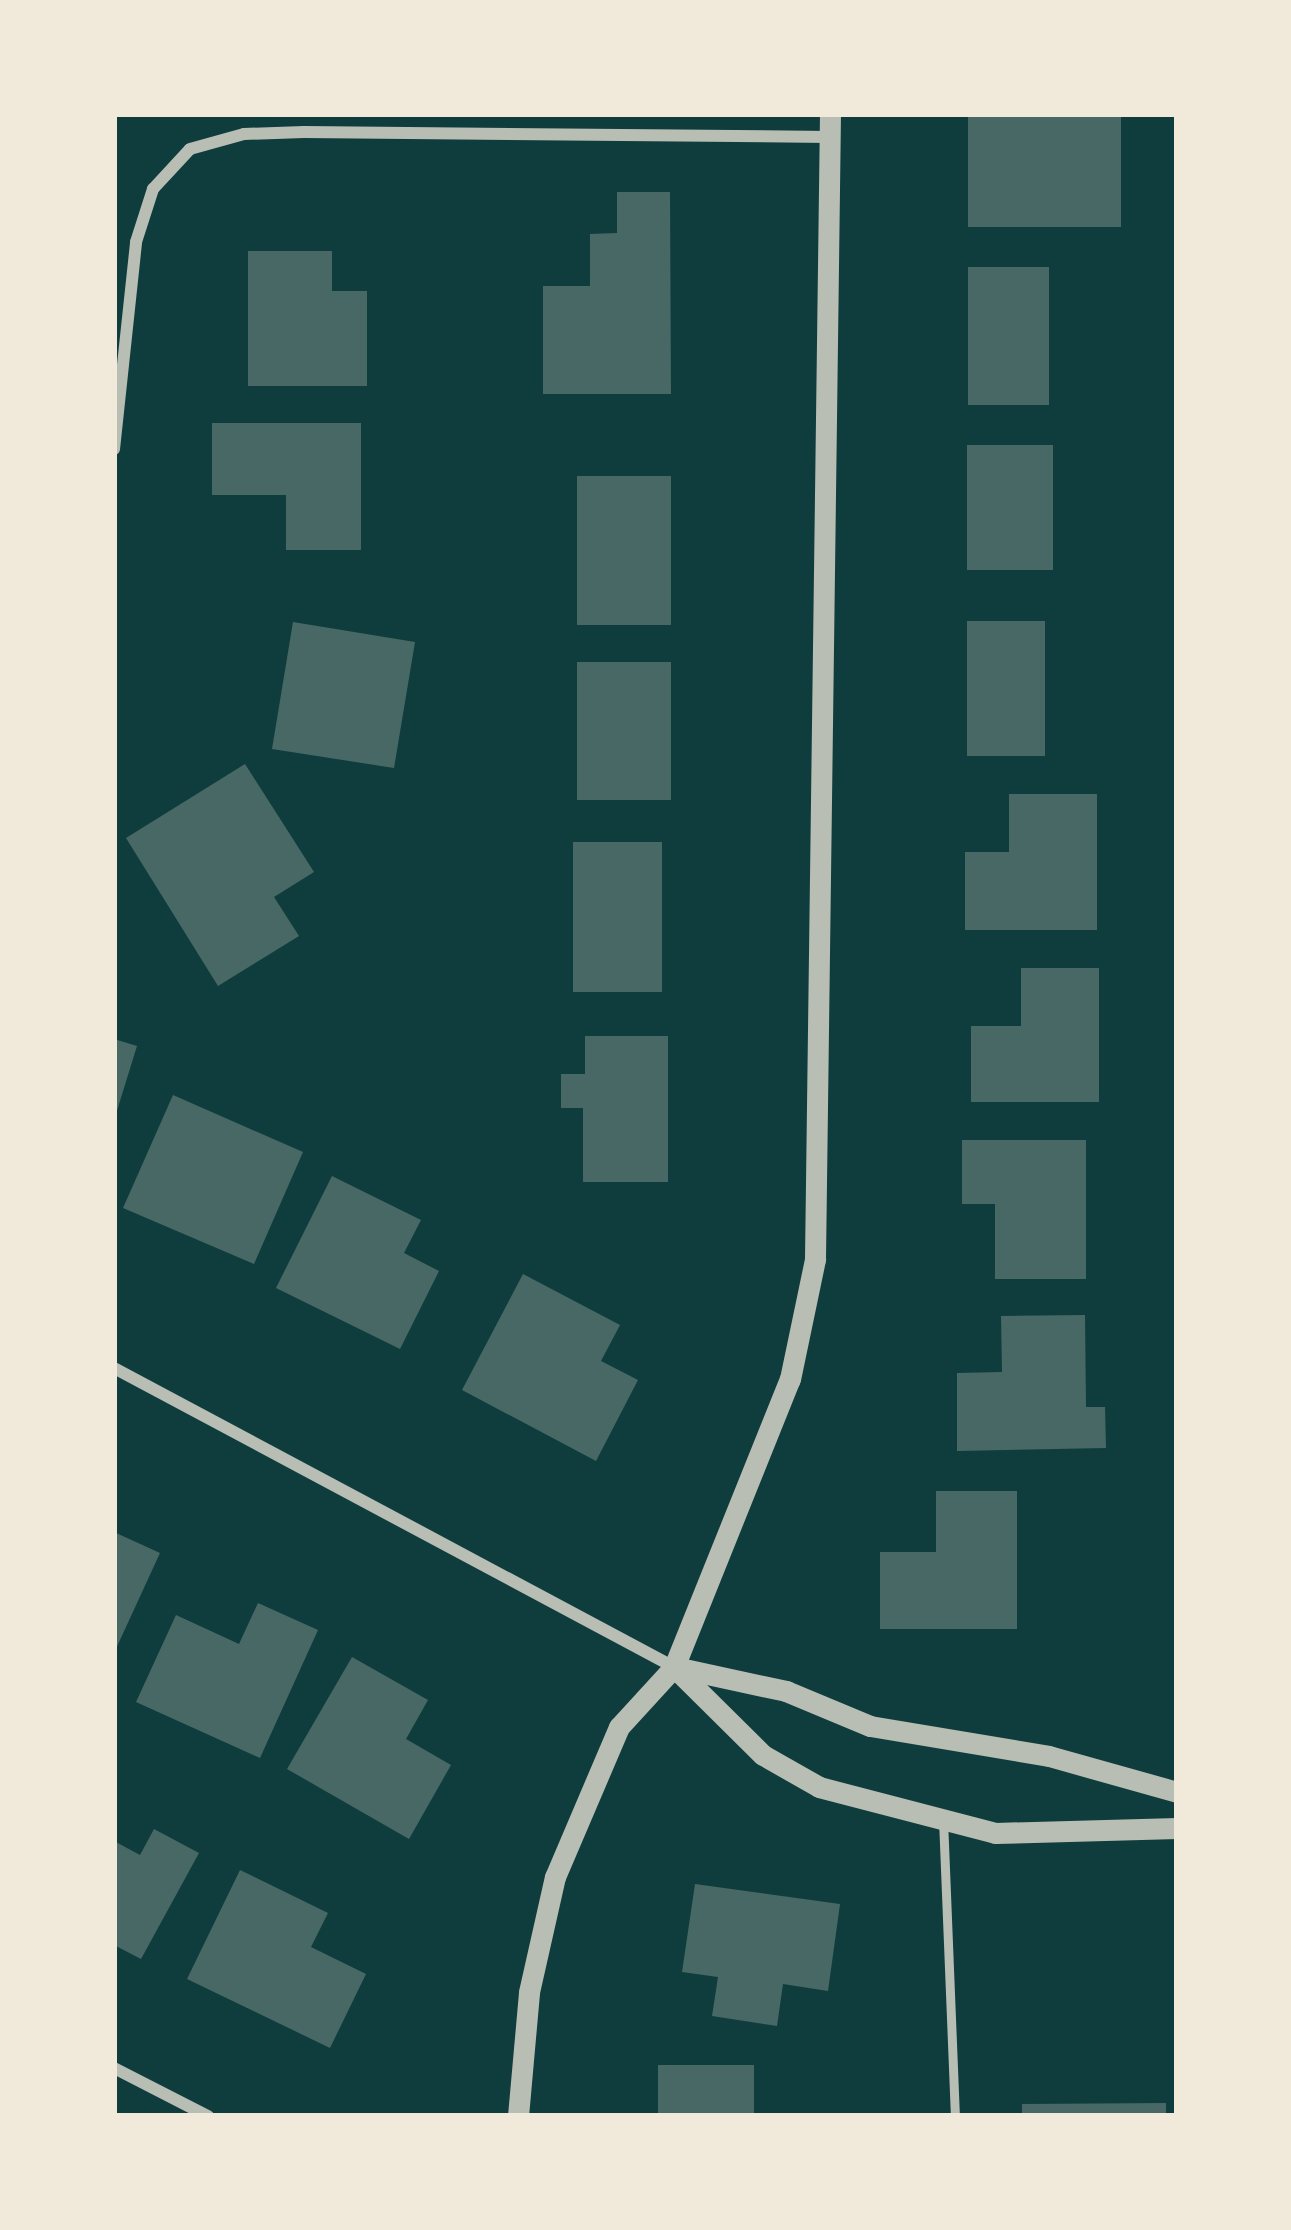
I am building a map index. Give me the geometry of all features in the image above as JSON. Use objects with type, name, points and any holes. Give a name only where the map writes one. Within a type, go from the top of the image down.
[{"type":"street","points":[[114,448],[136,242],[153,189],[190,149],[244,134],[830,126],[815,1259],[790,1378],[674,1667],[619,1727],[555,1877],[529,1993],[518,2116]]},
{"type":"street","points":[[114,1368],[674,1667],[764,1755],[819,1787],[995,1833],[1177,1828]]},
{"type":"street","points":[[674,1667],[786,1690],[870,1726],[1049,1756],[1177,1792]]},
{"type":"street","points":[[114,2068],[208,2116]]},
{"type":"lane","points":[[943,1819],[955,2116]]},
{"type":"building","points":[[968,114],[1121,114],[1121,227],[968,227]]},
{"type":"building","points":[[617,192],[670,192],[671,394],[543,394],[543,286],[590,286],[590,234],[617,233]]},
{"type":"building","points":[[248,251],[332,251],[332,291],[367,291],[367,386],[248,386]]},
{"type":"building","points":[[968,267],[1049,267],[1049,405],[968,405]]},
{"type":"building","points":[[212,423],[361,423],[361,550],[286,550],[286,495],[212,495]]},
{"type":"building","points":[[967,445],[1053,445],[1053,570],[967,570]]},
{"type":"building","points":[[577,476],[671,476],[671,625],[577,625]]},
{"type":"building","points":[[967,621],[1045,621],[1045,756],[967,756]]},
{"type":"building","points":[[293,622],[415,642],[394,768],[272,749]]},
{"type":"building","points":[[577,662],[671,662],[671,800],[577,800]]},
{"type":"building","points":[[245,764],[314,872],[274,897],[299,936],[218,986],[126,838]]},
{"type":"building","points":[[1009,794],[1097,794],[1097,930],[965,930],[965,852],[1009,852]]},
{"type":"building","points":[[573,842],[662,842],[662,992],[573,992]]},
{"type":"building","points":[[1021,968],[1099,968],[1099,1102],[971,1102],[971,1026],[1021,1026]]},
{"type":"building","points":[[585,1036],[668,1036],[668,1182],[583,1182],[583,1108],[561,1108],[561,1074],[585,1074]]},
{"type":"building","points":[[114,1039],[137,1046],[115,1117],[114,1117]]},
{"type":"building","points":[[173,1095],[303,1152],[254,1264],[123,1208]]},
{"type":"building","points":[[962,1140],[1086,1140],[1086,1279],[995,1279],[995,1204],[962,1204]]},
{"type":"building","points":[[332,1176],[421,1220],[404,1253],[439,1271],[400,1349],[276,1288]]},
{"type":"building","points":[[523,1274],[620,1325],[601,1361],[638,1380],[596,1461],[462,1390]]},
{"type":"building","points":[[1085,1315],[1086,1407],[1105,1407],[1106,1448],[957,1451],[957,1373],[1002,1372],[1001,1316]]},
{"type":"building","points":[[936,1491],[1017,1491],[1017,1629],[880,1629],[880,1552],[936,1552]]},
{"type":"building","points":[[114,1532],[160,1553],[114,1653]]},
{"type":"building","points":[[258,1603],[318,1630],[260,1758],[136,1702],[176,1615],[239,1644]]},
{"type":"building","points":[[352,1657],[428,1700],[406,1739],[451,1765],[409,1839],[287,1769]]},
{"type":"building","points":[[154,1829],[199,1853],[141,1959],[114,1945],[114,1841],[140,1855]]},
{"type":"building","points":[[240,1870],[328,1913],[311,1947],[366,1974],[330,2048],[187,1979]]},
{"type":"building","points":[[695,1884],[840,1904],[828,1991],[783,1984],[777,2026],[712,2016],[718,1977],[682,1972]]},
{"type":"building","points":[[658,2065],[754,2065],[754,2116],[658,2116]]},
{"type":"building","points":[[1166,2103],[1166,2116],[1022,2116],[1022,2104]]}]
